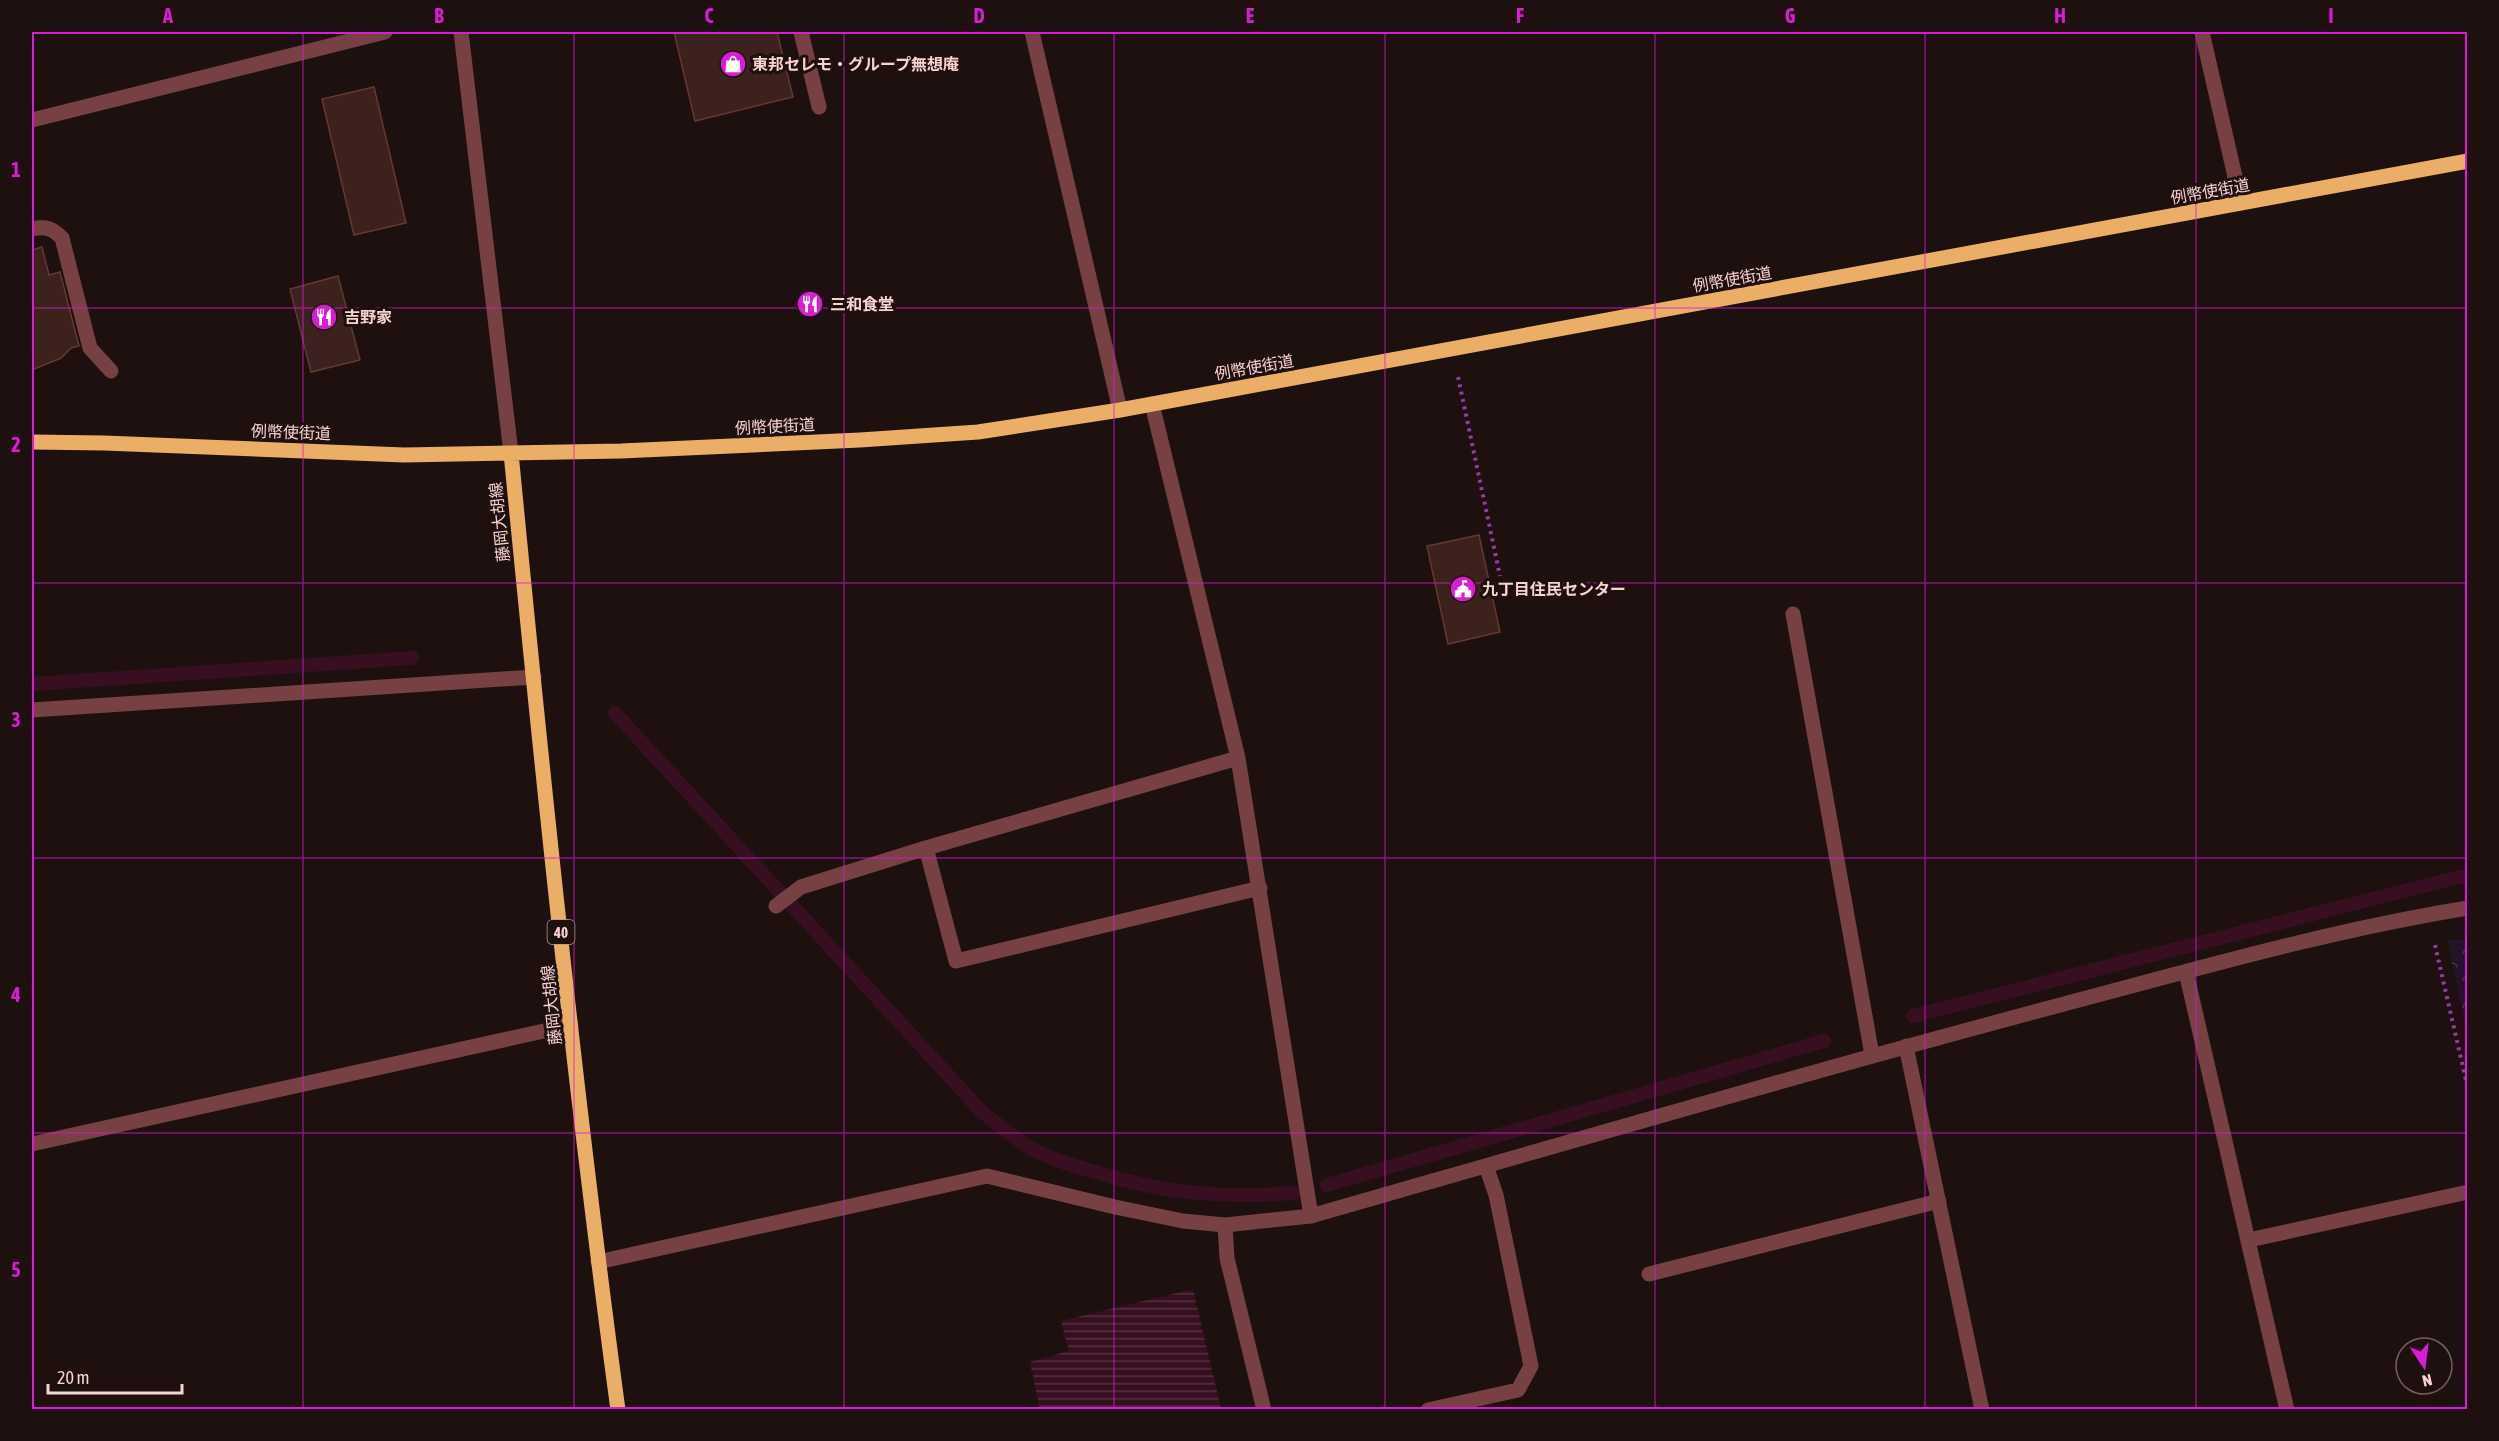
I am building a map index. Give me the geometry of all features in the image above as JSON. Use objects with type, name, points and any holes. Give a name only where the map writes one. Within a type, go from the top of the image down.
[{"type":"main road","name":"例幣使街道","points":[[32,442],[404,455],[621,452],[978,432],[1120,410],[2468,161]]},
{"type":"main road","name":"藤岡大胡線","points":[[511,453],[571,1025],[598,1262],[618,1410]]},
{"type":"street","points":[[32,120],[385,32]]},
{"type":"street","points":[[460,32],[511,453]]},
{"type":"street","points":[[801,32],[819,107]]},
{"type":"street","points":[[1032,32],[1120,410]]},
{"type":"street","points":[[2202,32],[2241,203]]},
{"type":"street","points":[[32,229],[43,227],[53,229],[62,238],[90,348],[111,371]]},
{"type":"street","points":[[1152,404],[1238,758],[1311,1216]]},
{"type":"street","points":[[1793,614],[1872,1055]]},
{"type":"street","points":[[32,710],[534,677]]},
{"type":"street","points":[[776,906],[801,887],[926,848],[1238,758]]},
{"type":"street","points":[[926,848],[956,962],[1260,888]]},
{"type":"street","points":[[598,1262],[987,1176],[1183,1221],[1226,1225],[1311,1216],[1872,1055],[2186,972],[2415,916],[2468,908]]},
{"type":"street","points":[[2186,972],[2286,1410]]},
{"type":"street","points":[[32,1144],[571,1025]]},
{"type":"street","points":[[1906,1046],[1982,1410]]},
{"type":"street","points":[[1428,1410],[1518,1390],[1531,1366],[1496,1195],[1486,1166]]},
{"type":"street","points":[[2249,1240],[2468,1192]]},
{"type":"street","points":[[1649,1274],[1939,1201]]},
{"type":"street","points":[[1226,1225],[1227,1258],[1264,1410]]},
{"type":"path","points":[[1452,349],[1500,576]]},
{"type":"path","points":[[2435,942],[2468,1089]]},
{"type":"green space","points":[[2447,940],[2467,940],[2467,1031]]},
{"type":"shaded area","points":[[1193,1289],[1221,1409],[1040,1409],[1030,1362],[1069,1351],[1061,1321]]},
{"type":"building","name":"東邦セレモ・グループ無想庵","points":[[674,32],[777,32],[793,97],[695,121]]},
{"type":"building","points":[[374,87],[406,223],[354,235],[322,99]]},
{"type":"building","points":[[42,247],[49,275],[60,272],[79,346],[71,348],[61,358],[32,370],[32,250]]},
{"type":"building","points":[[338,276],[360,360],[311,372],[290,289]]},
{"type":"building","name":"九丁目住民センター","points":[[1479,535],[1500,632],[1448,644],[1427,546]]},
{"type":"waterway","points":[[32,684],[412,658]]},
{"type":"waterway","points":[[615,713],[982,1112],[1018,1140],[1062,1162],[1170,1190],[1242,1195],[1294,1193]]},
{"type":"waterway","points":[[1913,1016],[2459,877],[2468,877]]},
{"type":"waterway","points":[[1327,1185],[1824,1041]]},
{"type":"place","name":"東邦セレモ・グループ無想庵","points":[[733,64]]},
{"type":"place","name":"三和食堂","points":[[810,304]]},
{"type":"place","name":"吉野家","points":[[324,317]]},
{"type":"place","name":"九丁目住民センター","points":[[1463,589]]}]
